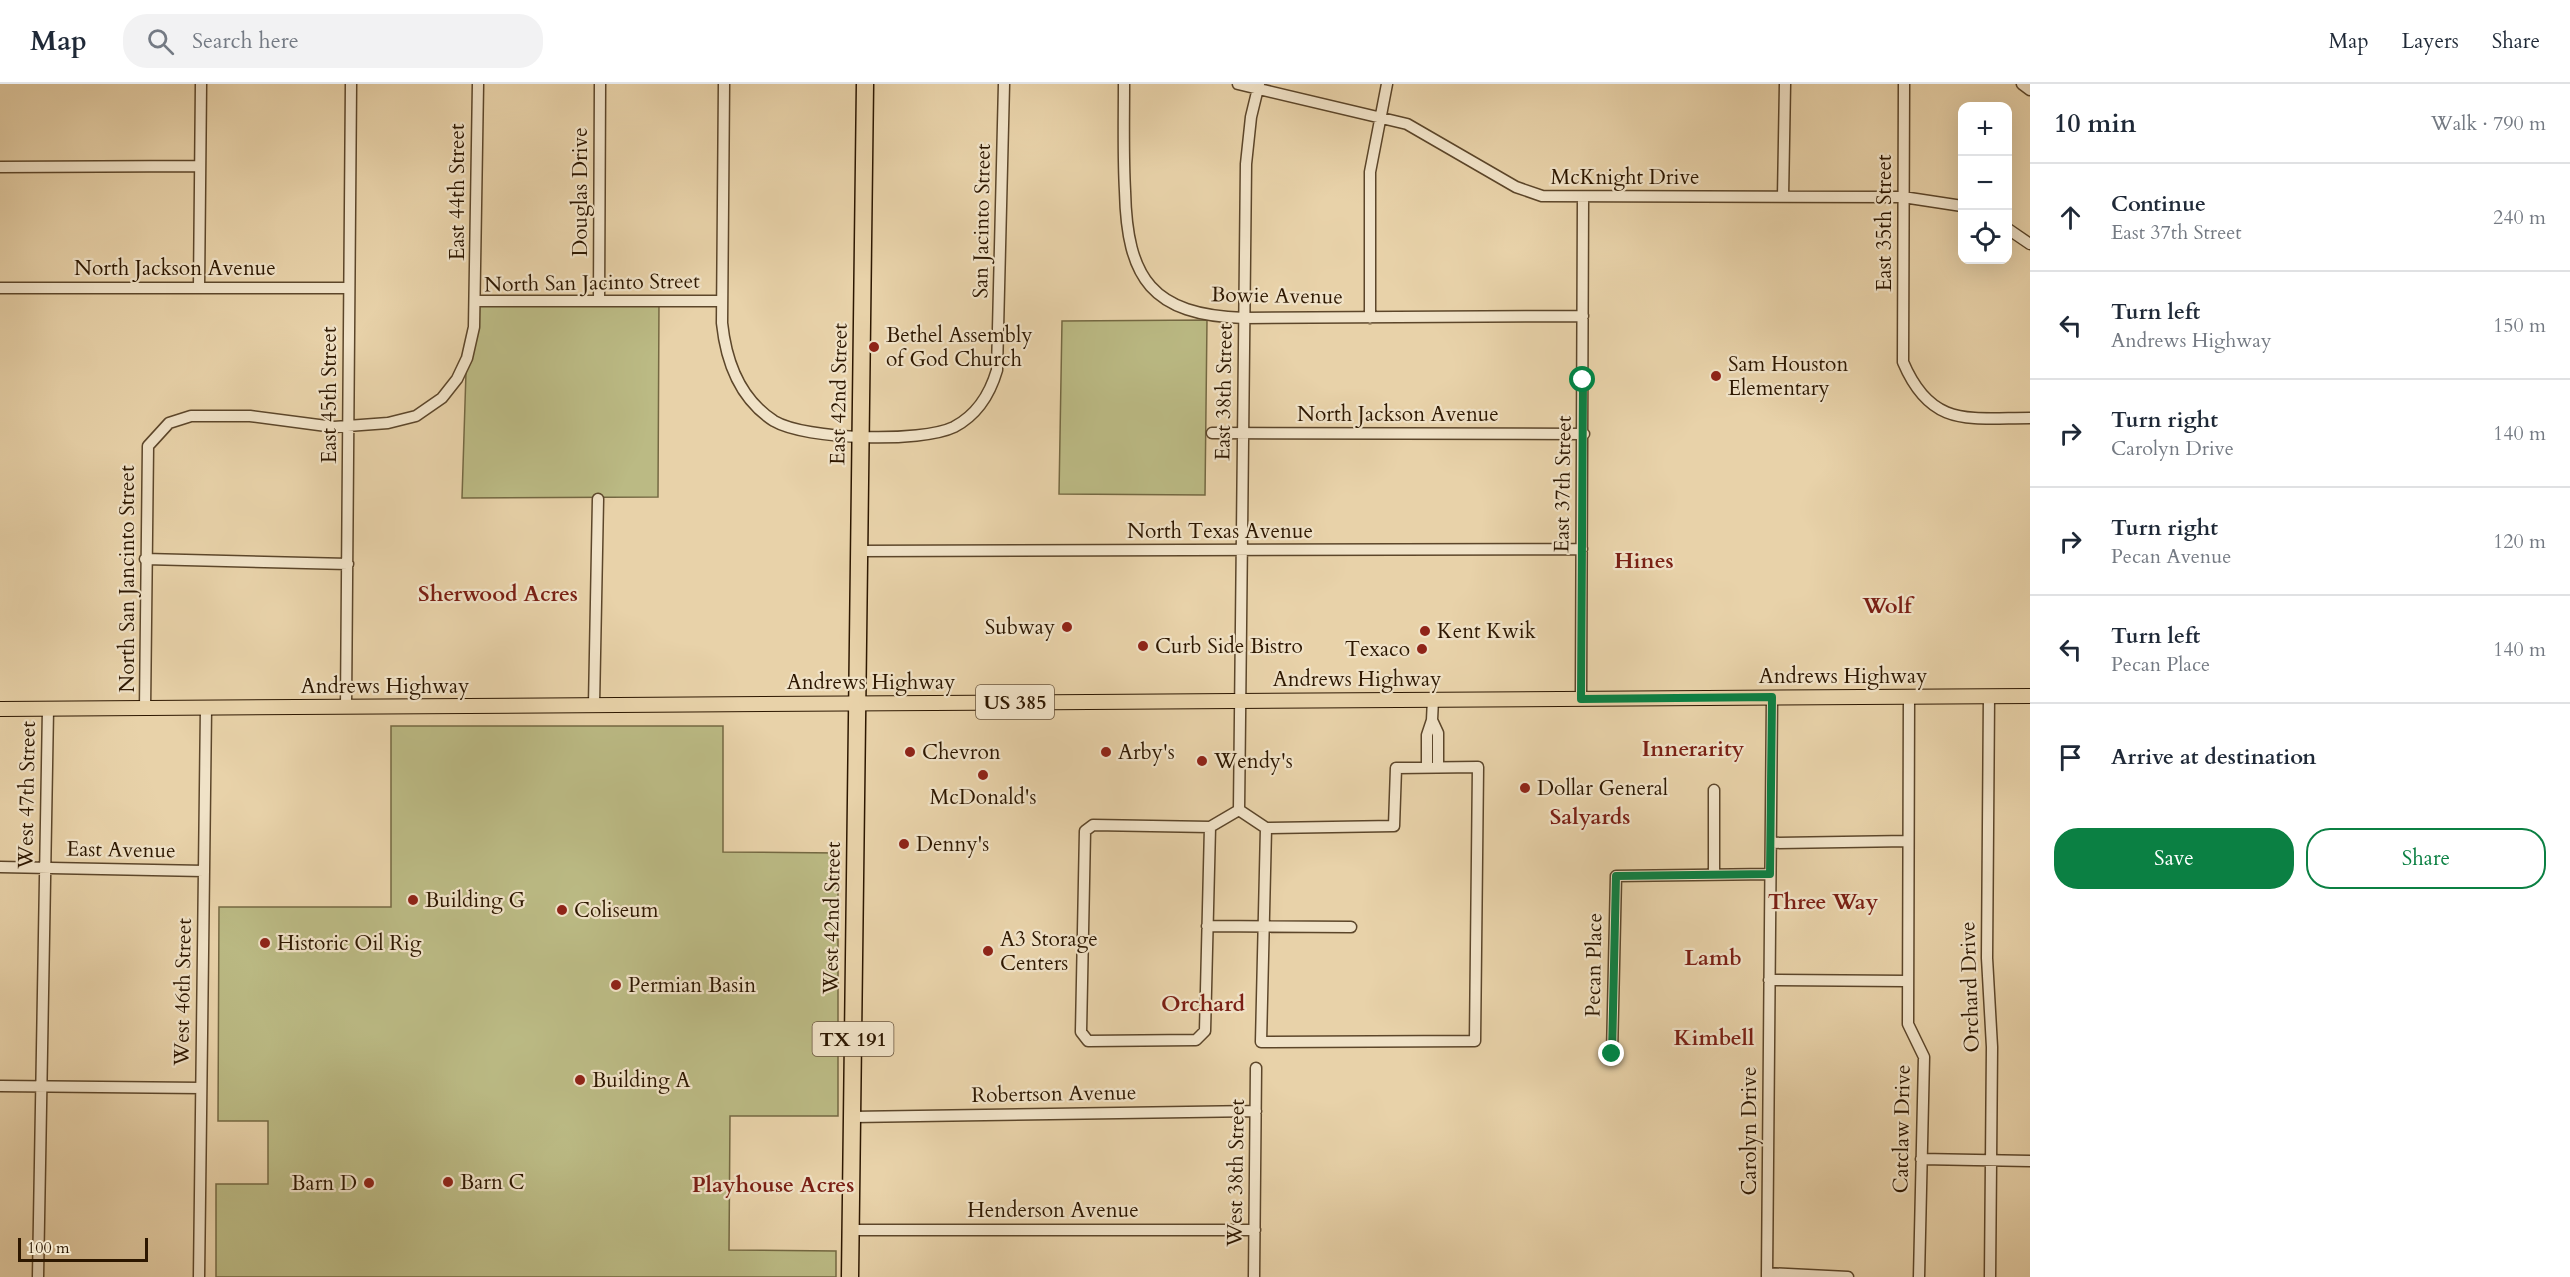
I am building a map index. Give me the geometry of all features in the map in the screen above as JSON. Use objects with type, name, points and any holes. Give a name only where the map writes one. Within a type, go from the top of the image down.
[{"type":"highway","name":"East 42nd Street","points":[[857,704],[865,84]]},
{"type":"highway","name":"West 42nd Street","points":[[850,1277],[857,704]]},
{"type":"main road","name":"Andrews Highway","points":[[0,709],[2030,696]]},
{"type":"street","points":[[199,288],[201,84]]},
{"type":"street","name":"East 45th Street","points":[[346,707],[351,84]]},
{"type":"street","name":"East 44th Street","points":[[476,301],[478,84]]},
{"type":"street","name":"Douglas Drive","points":[[599,301],[600,84]]},
{"type":"street","points":[[722,301],[724,84]]},
{"type":"street","name":"San Jacinto Street","points":[[861,436],[927,435],[954,427],[978,408],[995,377],[1000,305],[1004,84]]},
{"type":"street","name":"Bowie Avenue","points":[[1124,84],[1125,218],[1130,246],[1141,273],[1158,293],[1180,307],[1209,316],[1244,318],[1583,316]]},
{"type":"street","name":"McKnight Drive","points":[[1239,84],[1258,86],[1407,124],[1528,193],[1555,198],[1903,197],[1958,205]]},
{"type":"street","points":[[1370,318],[1370,171],[1387,84]]},
{"type":"street","points":[[1783,197],[1785,84]]},
{"type":"street","name":"East 35th Street","points":[[1904,84],[1903,362],[1919,393],[1940,411],[1959,417],[2030,418]]},
{"type":"street","points":[[2022,84],[2030,90]]},
{"type":"street","name":"East 38th Street","points":[[1240,701],[1246,164],[1251,117],[1258,86]]},
{"type":"street","points":[[0,167],[200,166]]},
{"type":"street","name":"East 37th Street","points":[[1581,699],[1584,434],[1583,198]]},
{"type":"street","points":[[2012,232],[2030,244]]},
{"type":"street","name":"North Jackson Avenue","points":[[0,288],[349,288]]},
{"type":"street","name":"North San Jacinto Street","points":[[348,426],[403,420],[416,416],[442,398],[457,379],[467,358],[476,301],[722,301],[724,341],[729,361],[741,387],[764,413],[784,426],[805,432],[861,436]]},
{"type":"street","name":"North San Jancinto Street","points":[[145,709],[148,446],[169,423],[191,416],[226,415],[270,418],[334,427],[348,426]]},
{"type":"street","name":"North Jackson Avenue","points":[[1212,434],[1584,434]]},
{"type":"street","points":[[594,705],[598,499]]},
{"type":"street","name":"North Texas Avenue","points":[[859,551],[1582,549]]},
{"type":"street","points":[[145,559],[348,564]]},
{"type":"street","name":"Catclaw Drive","points":[[1909,696],[1906,981],[1908,1024],[1924,1057],[1919,1277]]},
{"type":"street","name":"Orchard Drive","points":[[1989,696],[1987,958],[1992,1047],[1990,1277]]},
{"type":"street","name":"Carolyn Drive","points":[[1767,1275],[1772,697]]},
{"type":"street","points":[[1432,699],[1432,720],[1427,735],[1433,767]]},
{"type":"street","points":[[1239,810],[1240,701]]},
{"type":"street","name":"West 46th Street","points":[[199,1277],[206,708]]},
{"type":"street","name":"West 47th Street","points":[[38,1277],[48,709]]},
{"type":"street","points":[[1239,810],[1266,828],[1395,826],[1396,768],[1478,767],[1475,1041],[1261,1042],[1266,828]]},
{"type":"street","points":[[1714,790],[1714,874],[1770,874]]},
{"type":"street","points":[[1210,827],[1205,1031],[1196,1040],[1088,1041],[1081,1032],[1085,831],[1093,825],[1210,827],[1239,810]]},
{"type":"street","points":[[1771,843],[1908,841]]},
{"type":"street","name":"East Avenue","points":[[0,867],[204,871]]},
{"type":"street","name":"Pecan Place","points":[[1612,1054],[1616,876],[1714,874]]},
{"type":"street","points":[[1207,926],[1351,927]]},
{"type":"street","points":[[1769,980],[1906,981]]},
{"type":"street","name":"West 38th Street","points":[[1254,1277],[1256,1068]]},
{"type":"street","points":[[0,1086],[201,1088]]},
{"type":"street","name":"Robertson Avenue","points":[[852,1117],[1256,1111]]},
{"type":"street","points":[[1921,1159],[2030,1161]]},
{"type":"street","name":"Henderson Avenue","points":[[851,1230],[1255,1230]]},
{"type":"street","points":[[1767,1275],[1848,1277]]},
{"type":"shaded area","points":[[476,301],[659,301],[658,497],[462,498],[466,372]]},
{"type":"shaded area","points":[[1207,320],[1205,495],[1059,494],[1062,321]]},
{"type":"shaded area","points":[[391,726],[723,726],[723,852],[838,853],[838,1116],[730,1116],[729,1250],[836,1251],[836,1277],[216,1277],[216,1184],[268,1184],[268,1121],[218,1121],[219,907],[391,907]]},
{"type":"place","name":"Bethel Assembly of God Church","points":[[874,347]]},
{"type":"place","name":"Sam Houston Elementary","points":[[1716,376]]},
{"type":"place","name":"Subway","points":[[1067,627]]},
{"type":"place","name":"Kent Kwik","points":[[1425,631]]},
{"type":"place","name":"Curb Side Bistro","points":[[1143,646]]},
{"type":"place","name":"Texaco","points":[[1422,649]]},
{"type":"place","name":"Chevron","points":[[910,752]]},
{"type":"place","name":"Arby's","points":[[1106,752]]},
{"type":"place","name":"Wendy's","points":[[1202,761]]},
{"type":"place","name":"McDonald's","points":[[983,775]]},
{"type":"place","name":"Dollar General","points":[[1525,788]]},
{"type":"place","name":"Denny's","points":[[904,844]]},
{"type":"place","name":"Building G","points":[[413,900]]},
{"type":"place","name":"Coliseum","points":[[562,910]]},
{"type":"place","name":"Historic Oil Rig","points":[[265,943]]},
{"type":"place","name":"A3 Storage Centers","points":[[988,951]]},
{"type":"place","name":"Permian Basin","points":[[616,985]]},
{"type":"place","name":"Building A","points":[[580,1080]]},
{"type":"place","name":"Barn C","points":[[448,1182]]},
{"type":"place","name":"Barn D","points":[[369,1183]]},
{"type":"district","name":"Hines","points":[[1644,561]]},
{"type":"district","name":"Sherwood Acres","points":[[498,594]]},
{"type":"district","name":"Wolf","points":[[1887,606]]},
{"type":"district","name":"Innerarity","points":[[1693,749]]},
{"type":"district","name":"Salyards","points":[[1590,817]]},
{"type":"district","name":"Three Way","points":[[1823,902]]},
{"type":"district","name":"Lamb","points":[[1713,958]]},
{"type":"district","name":"Orchard","points":[[1203,1004]]},
{"type":"district","name":"Kimbell","points":[[1714,1038]]},
{"type":"district","name":"Playhouse Acres","points":[[773,1185]]},
{"type":"route","points":[[1583,380],[1581,699],[1772,697],[1770,874],[1616,876],[1612,1054]]}]
